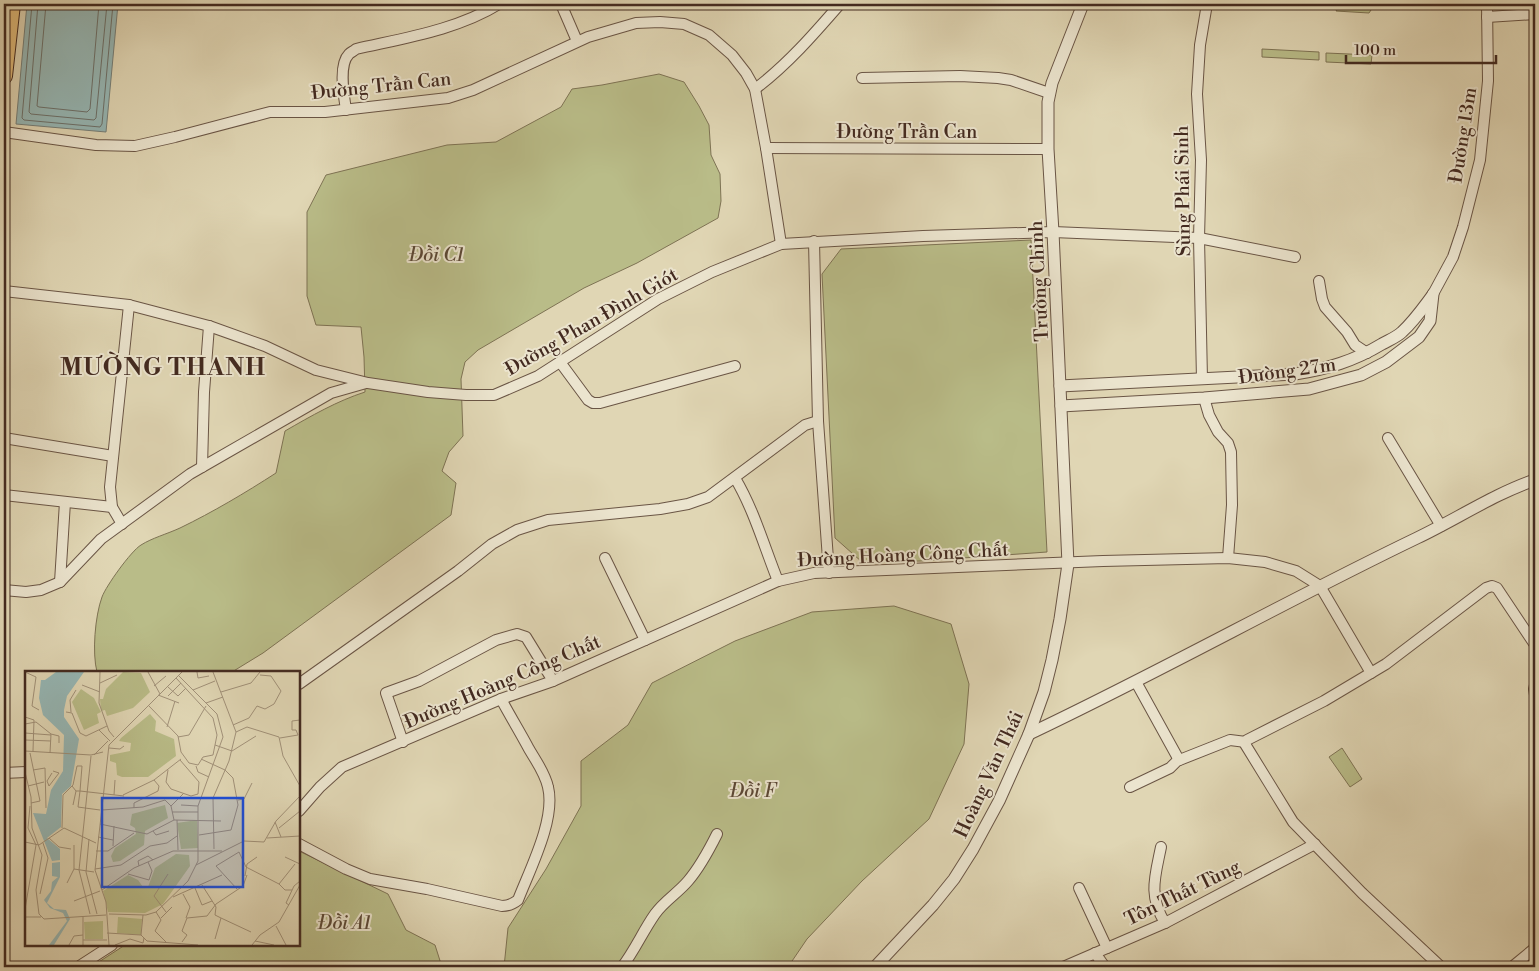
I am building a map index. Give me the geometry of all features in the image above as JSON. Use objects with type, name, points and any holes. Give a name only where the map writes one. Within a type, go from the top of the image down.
[{"type":"highway","points":[[4,76],[12,4]]},
{"type":"street","points":[[346,110],[342,78],[348,54],[356,50],[429,32],[484,13],[499,4]]},
{"type":"street","points":[[561,4],[577,41]]},
{"type":"street","points":[[755,89],[785,63],[840,4]]},
{"type":"street","name":"Trường Chinh","points":[[1068,564],[1048,149],[1049,93],[1084,4]]},
{"type":"street","name":"Sùng Phái Sinh","points":[[1202,380],[1200,160],[1197,94],[1200,45],[1207,4]]},
{"type":"street","name":"Đường 13m","points":[[1433,294],[1453,256],[1480,160],[1488,81],[1487,4]]},
{"type":"street","points":[[1487,17],[1535,14]]},
{"type":"street","name":"Đường Trần Can","points":[[4,132],[96,145],[135,146],[270,112],[325,112],[448,98],[473,90],[577,41],[636,23],[684,24],[709,35],[732,55],[746,73],[755,89],[781,244]]},
{"type":"street","points":[[862,78],[960,76],[998,78],[1049,93]]},
{"type":"street","name":"Đường Trần Can","points":[[766,148],[1048,149]]},
{"type":"street","name":"Đường Phan Đình Giót","points":[[4,291],[129,305],[209,326],[265,346],[316,370],[368,383],[466,396],[494,396],[538,376],[658,298],[712,272],[781,244],[924,236],[1053,232],[1200,238],[1295,257]]},
{"type":"street","points":[[814,241],[818,421],[829,572]]},
{"type":"street","points":[[1319,281],[1325,307],[1347,332],[1354,346],[1367,353]]},
{"type":"street","name":"Đường 27m","points":[[1060,386],[1202,380],[1295,374],[1320,370],[1339,365],[1367,353],[1401,333],[1417,316],[1433,294]]},
{"type":"street","name":"Đường 27m","points":[[1061,406],[1204,398],[1309,389],[1361,375],[1386,362],[1420,337],[1430,321],[1433,294]]},
{"type":"street","points":[[122,524],[112,507],[110,487],[129,305]]},
{"type":"street","points":[[202,467],[204,392],[209,326]]},
{"type":"street","points":[[560,362],[588,400],[593,403],[600,403],[735,366]]},
{"type":"street","points":[[1202,380],[1204,398],[1209,415],[1218,432],[1228,443],[1230,452],[1232,505],[1228,558]]},
{"type":"street","points":[[1143,382],[1144,401]]},
{"type":"street","points":[[4,590],[26,592],[41,590],[60,582],[101,539],[190,474],[331,394],[368,383]]},
{"type":"street","points":[[300,683],[458,571],[492,544],[517,530],[548,520],[660,509],[688,504],[708,497],[805,426],[818,421]]},
{"type":"street","points":[[4,438],[113,456]]},
{"type":"street","points":[[1388,438],[1440,526]]},
{"type":"street","points":[[735,478],[744,493],[778,580]]},
{"type":"street","points":[[1029,734],[1136,682],[1520,485],[1535,480]]},
{"type":"street","points":[[4,495],[112,507]]},
{"type":"street","points":[[60,582],[65,502]]},
{"type":"street","points":[[604,558],[645,640]]},
{"type":"street","name":"Đường Hoàng Công Chất","points":[[300,810],[320,787],[342,767],[501,699],[553,681],[778,580],[829,572],[1228,558],[1265,562],[1296,571],[1320,586]]},
{"type":"street","name":"Hoàng Văn Thái","points":[[875,967],[914,927],[954,879],[999,801],[1029,734],[1044,692],[1060,619],[1068,564]]},
{"type":"street","points":[[1320,586],[1371,672]]},
{"type":"street","points":[[1130,788],[1170,768],[1178,760],[1230,740],[1246,742],[1324,701],[1386,664],[1486,588],[1492,586],[1497,588],[1535,645]]},
{"type":"street","points":[[403,742],[386,693],[418,681],[496,640],[516,634],[526,637],[553,681]]},
{"type":"street","points":[[1136,682],[1178,760]]},
{"type":"street","points":[[1535,685],[1535,695]]},
{"type":"street","points":[[300,845],[346,869],[370,879],[436,890],[502,906],[514,903],[518,900],[537,851],[547,822],[549,802],[548,787],[543,773],[501,699]]},
{"type":"street","points":[[1246,742],[1245,745],[1293,822],[1362,893],[1441,967]]},
{"type":"street","points":[[4,773],[25,772]]},
{"type":"street","points":[[622,967],[631,955],[654,914],[688,882],[706,855],[716,834]]},
{"type":"street","name":"Tôn Thất Tùng","points":[[1063,967],[1165,923],[1315,844]]},
{"type":"street","points":[[1161,847],[1154,897],[1158,912],[1165,923]]},
{"type":"street","points":[[1078,888],[1107,948]]},
{"type":"street","points":[[78,967],[110,946]]},
{"type":"street","points":[[1095,953],[1105,967]]},
{"type":"street","points":[[1512,967],[1533,954]]},
{"type":"green space","points":[[1340,4],[1375,4],[1369,13],[1336,11]]},
{"type":"green space","points":[[1262,49],[1319,52],[1319,60],[1262,57]]},
{"type":"green space","points":[[1326,53],[1372,55],[1371,64],[1326,62]]},
{"type":"green space","name":"Đồi C1","points":[[659,74],[684,82],[709,125],[711,155],[720,174],[721,201],[718,218],[637,263],[584,288],[478,350],[465,362],[461,379],[463,436],[449,452],[442,471],[456,483],[451,515],[263,653],[234,671],[97,671],[95,664],[96,624],[102,597],[108,585],[131,554],[141,545],[205,515],[276,473],[285,431],[334,404],[365,392],[361,327],[316,325],[307,296],[307,212],[326,175],[447,145],[496,142],[561,107],[572,89]]},
{"type":"green space","points":[[1031,240],[1047,552],[921,561],[862,562],[835,538],[822,274],[841,249]]},
{"type":"green space","name":"Đồi F","points":[[894,606],[951,624],[969,684],[964,744],[929,819],[862,881],[807,939],[788,967],[504,967],[508,928],[546,869],[581,806],[581,761],[628,725],[652,683],[735,641],[812,612]]},
{"type":"green space","points":[[1342,748],[1362,779],[1350,787],[1329,757]]},
{"type":"green space","name":"Đồi A1","points":[[300,851],[388,894],[406,930],[435,945],[442,967],[91,967],[123,946],[300,946]]},
{"type":"water","points":[[27,4],[118,4],[106,132],[16,124]]},
{"type":"district","name":"MƯỜNG THANH","points":[[163,367]]}]
